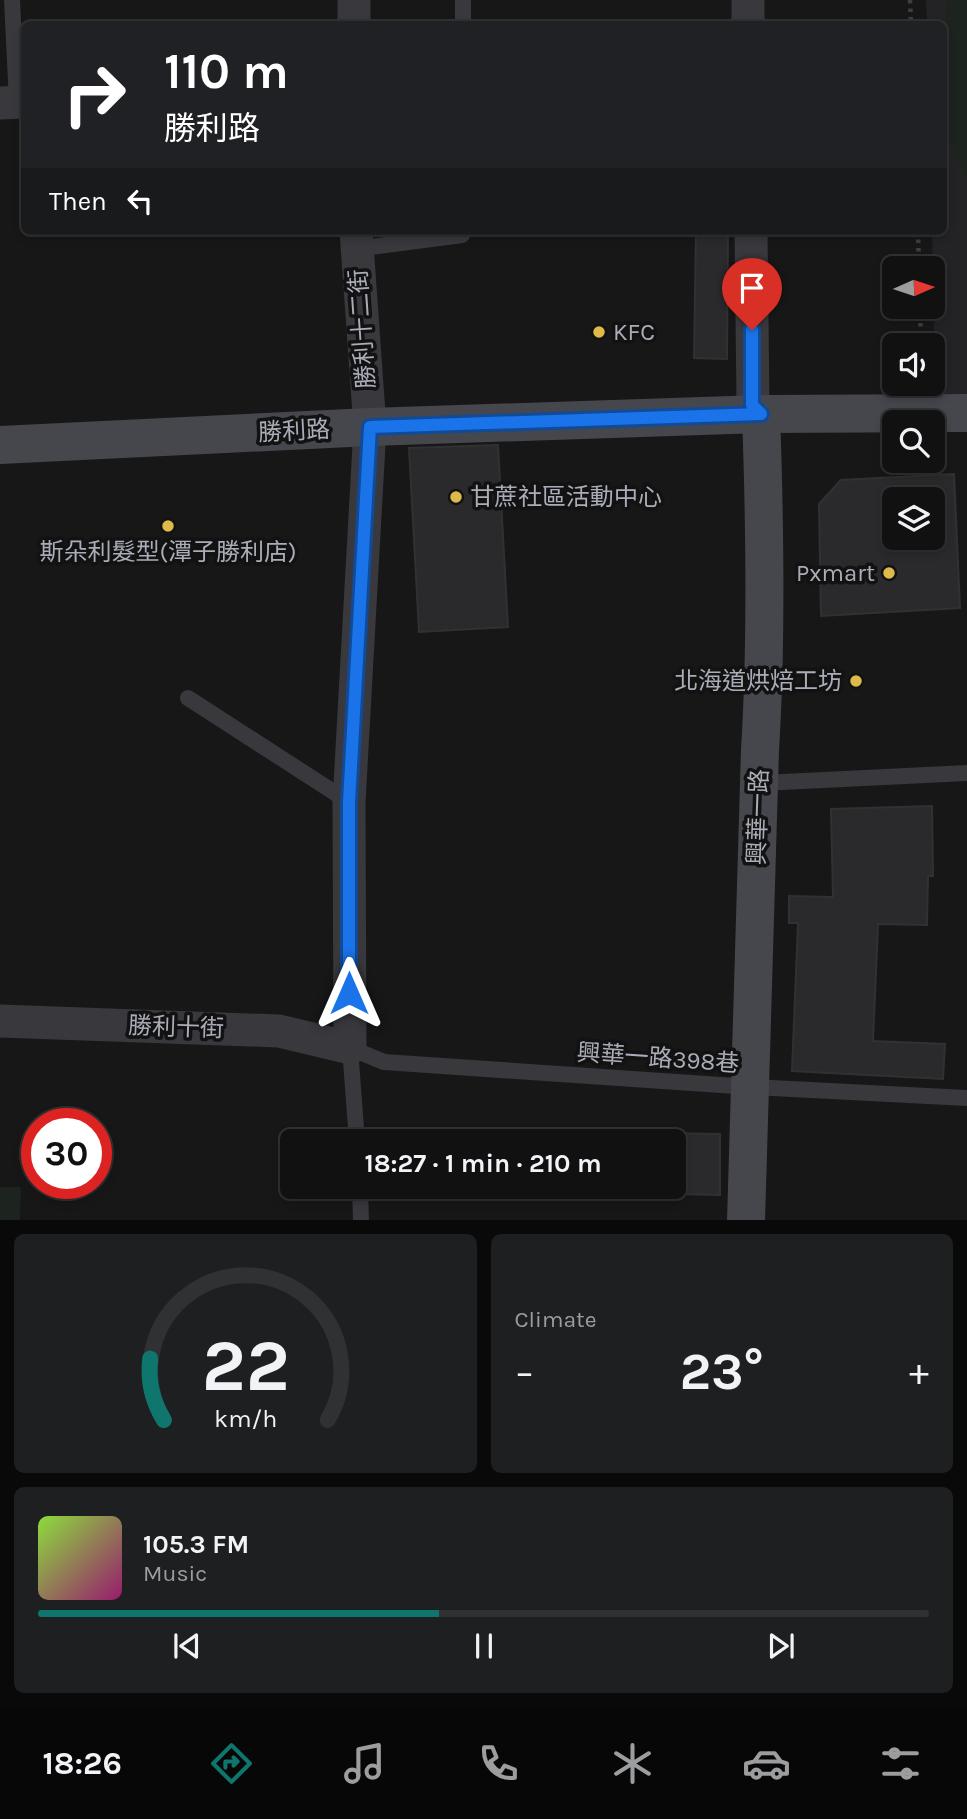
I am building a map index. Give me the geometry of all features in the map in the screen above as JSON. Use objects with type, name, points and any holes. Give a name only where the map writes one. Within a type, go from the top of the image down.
[{"type":"street","points":[[354,0],[354,21]]},
{"type":"street","points":[[748,0],[748,21]]},
{"type":"street","points":[[751,235],[752,405],[761,414]]},
{"type":"street","name":"勝利十二街","points":[[350,1048],[349,802],[370,427],[356,240]]},
{"type":"street","name":"勝利路","points":[[0,445],[370,427],[761,414],[967,412]]},
{"type":"street","name":"興華一路","points":[[746,1220],[764,693],[764,480],[761,414]]},
{"type":"street","name":"勝利十街","points":[[0,1021],[279,1031],[350,1048]]},
{"type":"lane","points":[[12,0],[14,102]]},
{"type":"lane","points":[[463,0],[463,21]]},
{"type":"lane","points":[[356,240],[463,235]]},
{"type":"lane","points":[[188,698],[349,802]]},
{"type":"lane","points":[[760,783],[967,773]]},
{"type":"lane","name":"興華一路398巷","points":[[350,1048],[384,1062],[750,1087],[967,1098]]},
{"type":"lane","name":"勝利十二街","points":[[350,1048],[356,1129]]},
{"type":"lane","points":[[360,1199],[360,1220]]},
{"type":"path","points":[[910,0],[911,21]]},
{"type":"path","points":[[918,235],[919,256]]},
{"type":"shaded area","points":[[926,0],[967,0],[967,400],[936,401],[936,396],[945,396],[945,333],[934,333],[934,319],[945,319],[945,256],[933,256],[932,235],[947,235],[947,21],[927,21]]},
{"type":"shaded area","points":[[947,0],[967,0],[967,178],[947,132]]},
{"type":"shaded area","points":[[0,1187],[21,1187],[20,1220],[0,1220]]},
{"type":"building","points":[[696,235],[728,235],[727,359],[694,358]]},
{"type":"building","name":"甘蔗社區活動中心","points":[[498,445],[508,627],[419,632],[409,448]]},
{"type":"building","name":"Pxmart","points":[[954,474],[960,608],[821,616],[819,504],[841,480]]},
{"type":"building","points":[[932,806],[933,876],[928,876],[927,925],[878,924],[873,1041],[945,1044],[943,1079],[792,1071],[798,923],[789,923],[789,896],[833,897],[831,809]]},
{"type":"building","points":[[686,1133],[720,1134],[720,1195],[686,1194]]},
{"type":"place","name":"KFC","points":[[599,332]]},
{"type":"place","name":"甘蔗社區活動中心","points":[[456,497]]},
{"type":"place","name":"斯朵利髮型(潭子勝利店)","points":[[168,526]]},
{"type":"place","name":"Pxmart","points":[[889,573]]},
{"type":"place","name":"北海道烘焙工坊","points":[[856,681]]},
{"type":"route","points":[[349,993],[349,802],[370,427],[761,414],[752,405],[752,330]]}]
